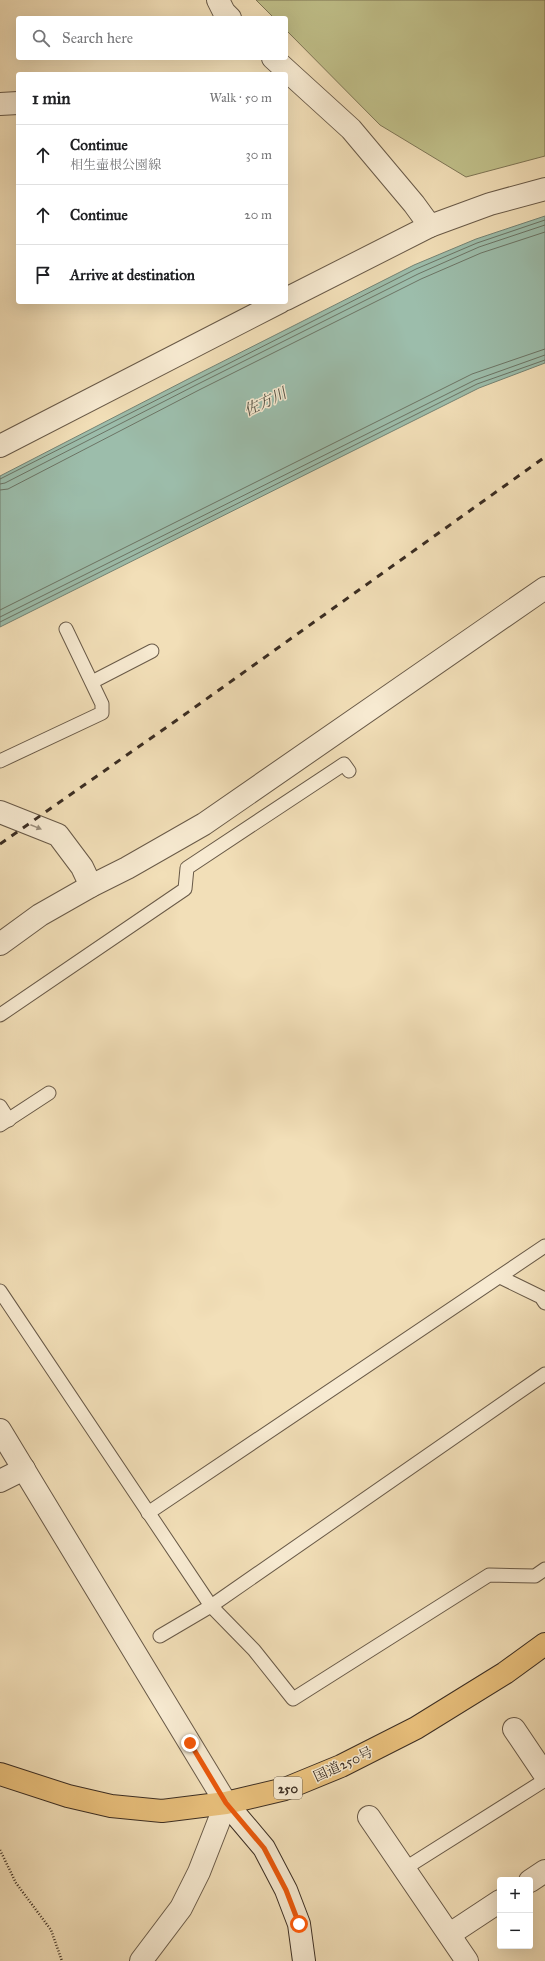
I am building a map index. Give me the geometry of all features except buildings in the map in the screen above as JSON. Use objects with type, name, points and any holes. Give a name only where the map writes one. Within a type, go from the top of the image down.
[{"type":"highway","name":"国道250号","points":[[0,1774],[23,1783],[68,1796],[112,1806],[162,1811],[226,1803],[285,1789],[341,1766],[416,1728],[505,1673],[545,1644]]},
{"type":"street","points":[[218,0],[224,12],[228,16]]},
{"type":"street","points":[[275,60],[285,72]]},
{"type":"street","points":[[288,75],[351,129],[414,204],[430,226]]},
{"type":"street","points":[[0,104],[16,102]]},
{"type":"street","points":[[288,298],[430,226],[490,204],[545,189]]},
{"type":"street","points":[[0,446],[276,304]]},
{"type":"street","points":[[0,944],[40,915],[204,824],[545,588]]},
{"type":"street","points":[[0,812],[58,835],[82,867],[91,886]]},
{"type":"street","points":[[0,1430],[226,1803],[264,1848],[286,1890],[299,1924],[304,1961]]},
{"type":"street","points":[[0,1481],[24,1469]]},
{"type":"street","points":[[514,1729],[545,1775]]},
{"type":"street","points":[[141,1961],[181,1908],[199,1872],[226,1803]]},
{"type":"street","points":[[368,1817],[450,1934],[467,1961]]},
{"type":"street","points":[[533,1879],[545,1871]]},
{"type":"street","points":[[450,1934],[497,1903]]},
{"type":"lane","points":[[0,761],[102,713],[102,704],[66,629]]},
{"type":"lane","points":[[92,682],[152,651]]},
{"type":"lane","points":[[0,1015],[185,889],[187,868],[344,764],[349,771]]},
{"type":"lane","points":[[0,1106],[4,1123],[49,1093]]},
{"type":"lane","points":[[148,1513],[545,1246]]},
{"type":"lane","points":[[500,1277],[541,1297],[545,1303]]},
{"type":"lane","points":[[0,1291],[211,1606],[254,1650],[294,1699],[489,1575],[535,1576],[545,1569]]},
{"type":"lane","points":[[160,1636],[211,1606],[545,1374]]},
{"type":"lane","points":[[404,1869],[545,1780]]},
{"type":"path","points":[[0,1850],[16,1883],[51,1930],[62,1961]]},
{"type":"green space","points":[[256,0],[545,0],[545,156],[466,177],[380,125],[288,32],[288,16],[272,16]]},
{"type":"water","name":"佐方川","points":[[545,216],[545,363],[479,388],[0,627],[0,476],[414,265],[476,239]]},
{"type":"railway","points":[[0,844],[184,715],[545,457]]},
{"type":"route","points":[[190,1743],[226,1803],[264,1848],[286,1890],[299,1924]]}]
